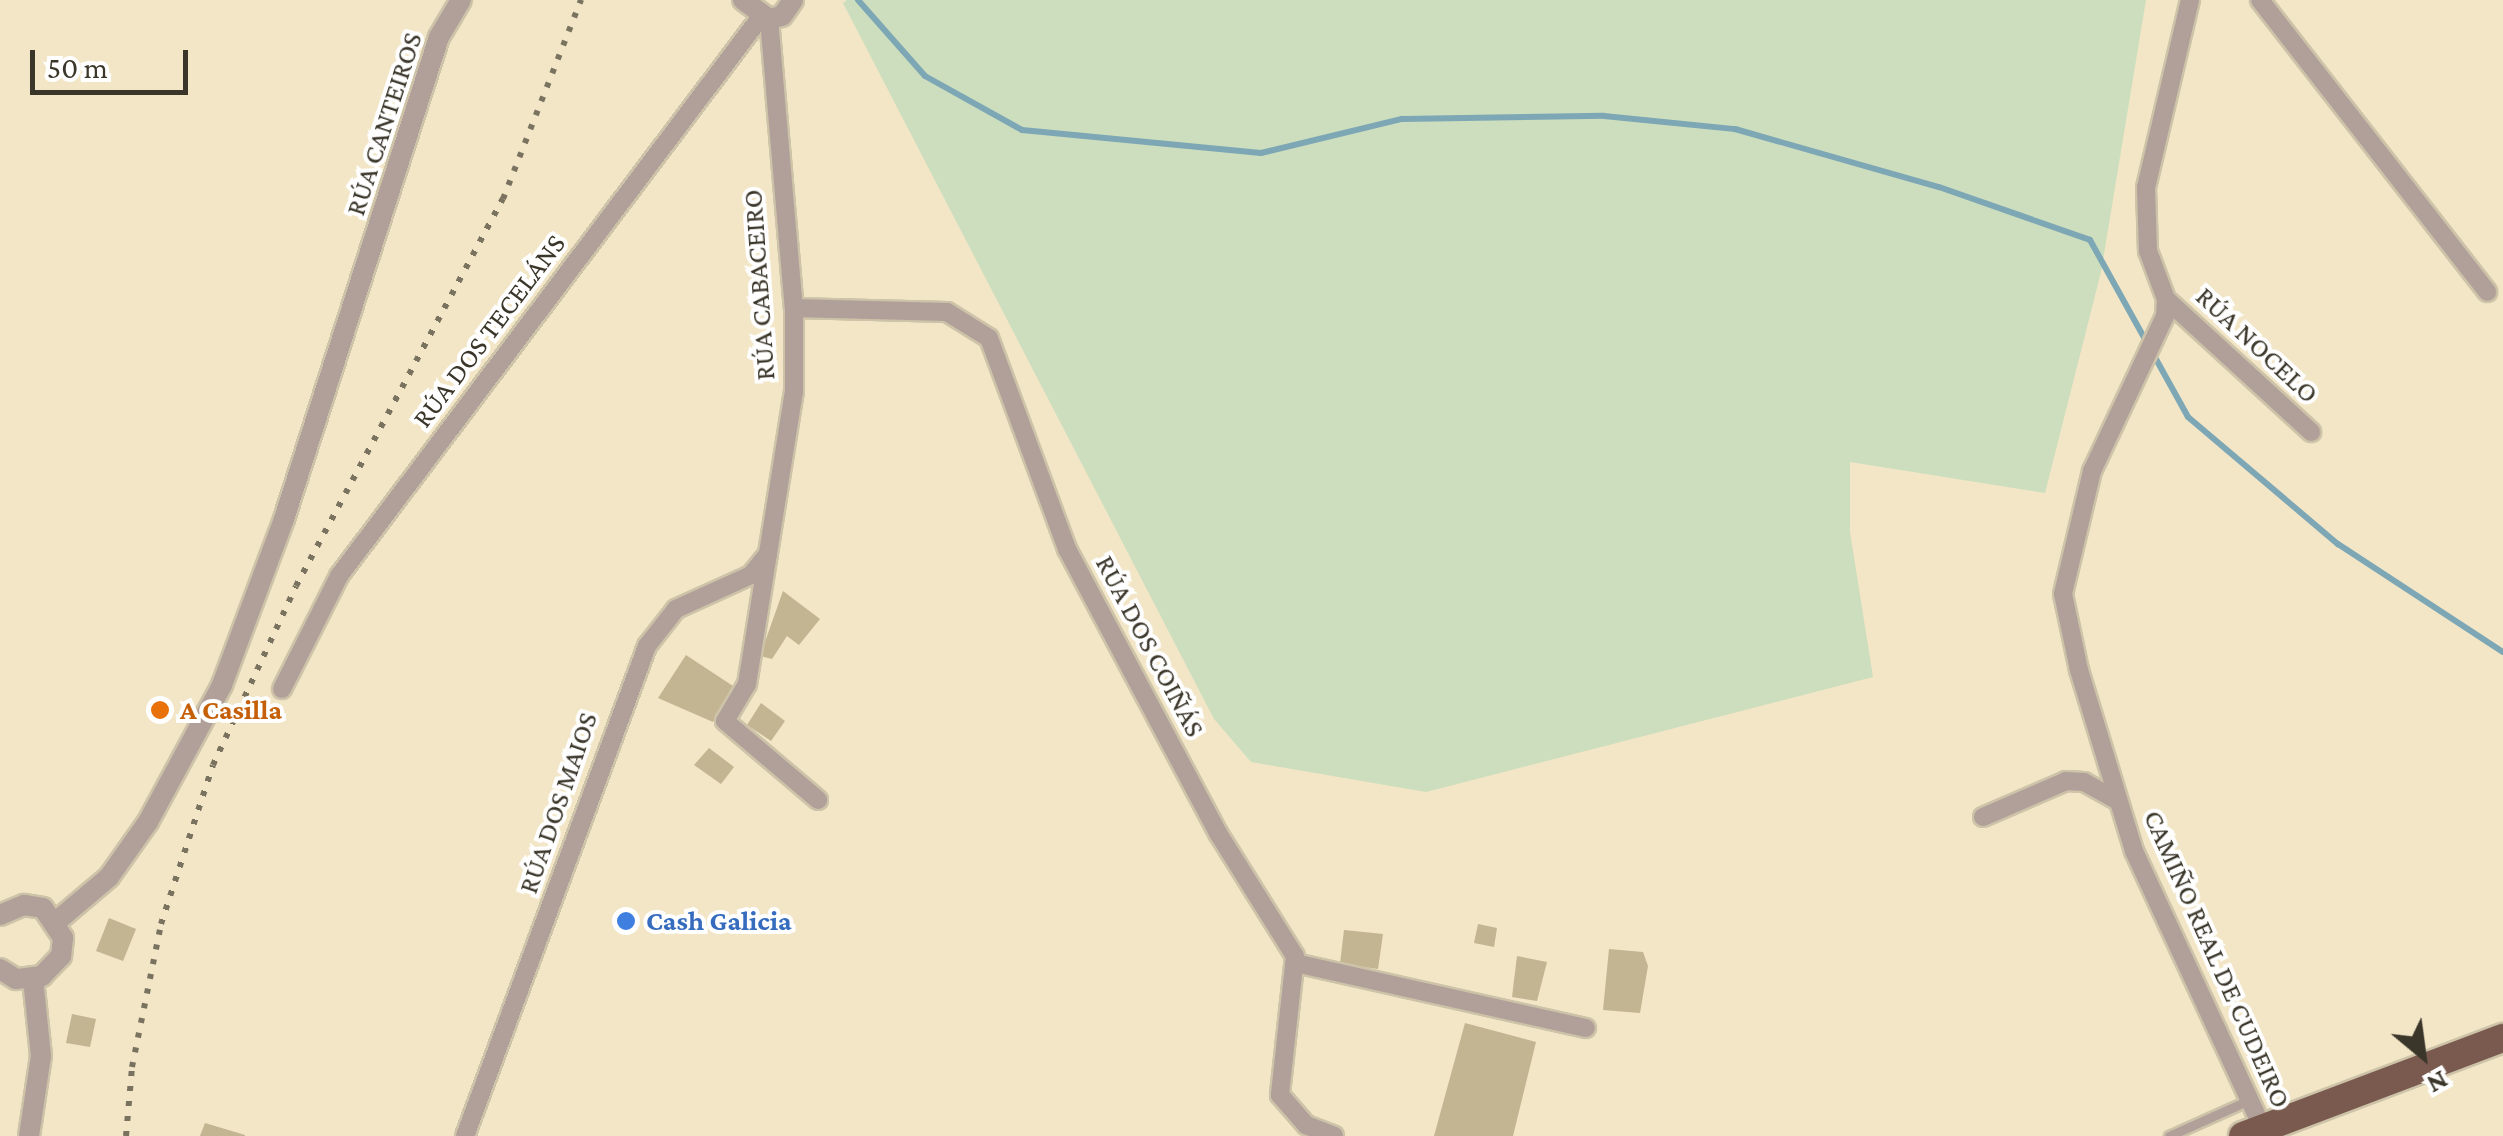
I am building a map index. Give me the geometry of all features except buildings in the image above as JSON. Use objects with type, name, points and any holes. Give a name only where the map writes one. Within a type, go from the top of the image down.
[{"type":"highway","points":[[2234,1136],[2255,1124],[2503,1038]]},
{"type":"street","name":"RÚA CANTEIROS","points":[[57,920],[97,889],[129,850],[204,724],[272,554],[439,36],[462,0]]},
{"type":"street","points":[[744,0],[764,19],[782,16],[793,0]]},
{"type":"street","points":[[2166,298],[2148,251],[2146,188],[2190,0]]},
{"type":"street","points":[[2260,0],[2486,292]]},
{"type":"street","name":"RÚA CABACEIRO","points":[[764,19],[794,308],[794,391],[774,546],[747,684],[725,721],[818,800]]},
{"type":"street","name":"RÚA DOS TECELÁNS","points":[[282,689],[340,576],[764,19]]},
{"type":"street","name":"RÚA NOCELO","points":[[2166,298],[2311,432]]},
{"type":"street","name":"CAMIÑO REAL DE CUDEIRO","points":[[2166,298],[2147,362],[2092,471],[2066,564],[2067,621],[2116,800],[2255,1124]]},
{"type":"street","name":"RÚA DOS COIÑÁS","points":[[794,308],[947,312],[988,338],[1067,549],[1295,963]]},
{"type":"street","name":"RÚA DOS MAIOS","points":[[466,1136],[647,646],[676,609],[750,575],[774,546]]},
{"type":"street","points":[[1983,817],[2066,781],[2084,782],[2116,800]]},
{"type":"street","points":[[0,915],[24,904],[57,920],[60,956],[33,979]]},
{"type":"street","points":[[1334,1136],[1306,1125],[1280,1094],[1295,963],[1586,1028]]},
{"type":"street","points":[[0,970],[33,979]]},
{"type":"street","points":[[29,1136],[41,1056],[33,979]]},
{"type":"lane","points":[[2169,1136],[2255,1124]]},
{"type":"green space","points":[[2146,0],[2101,272],[2045,493],[1850,462],[1850,532],[1873,677],[1426,792],[1251,762],[1214,719],[843,3]]},
{"type":"waterway","points":[[858,0],[925,76],[1022,130],[1261,153],[1402,119],[1604,116],[1735,129],[1939,187],[2090,240],[2188,417],[2338,544],[2503,652]]},
{"type":"railway","points":[[126,1136],[132,1067],[161,924],[213,765],[296,586],[503,199],[581,0]]},
{"type":"place","name":"A Casilla","points":[[160,710]]},
{"type":"place","name":"Cash Galicia","points":[[626,921]]}]
